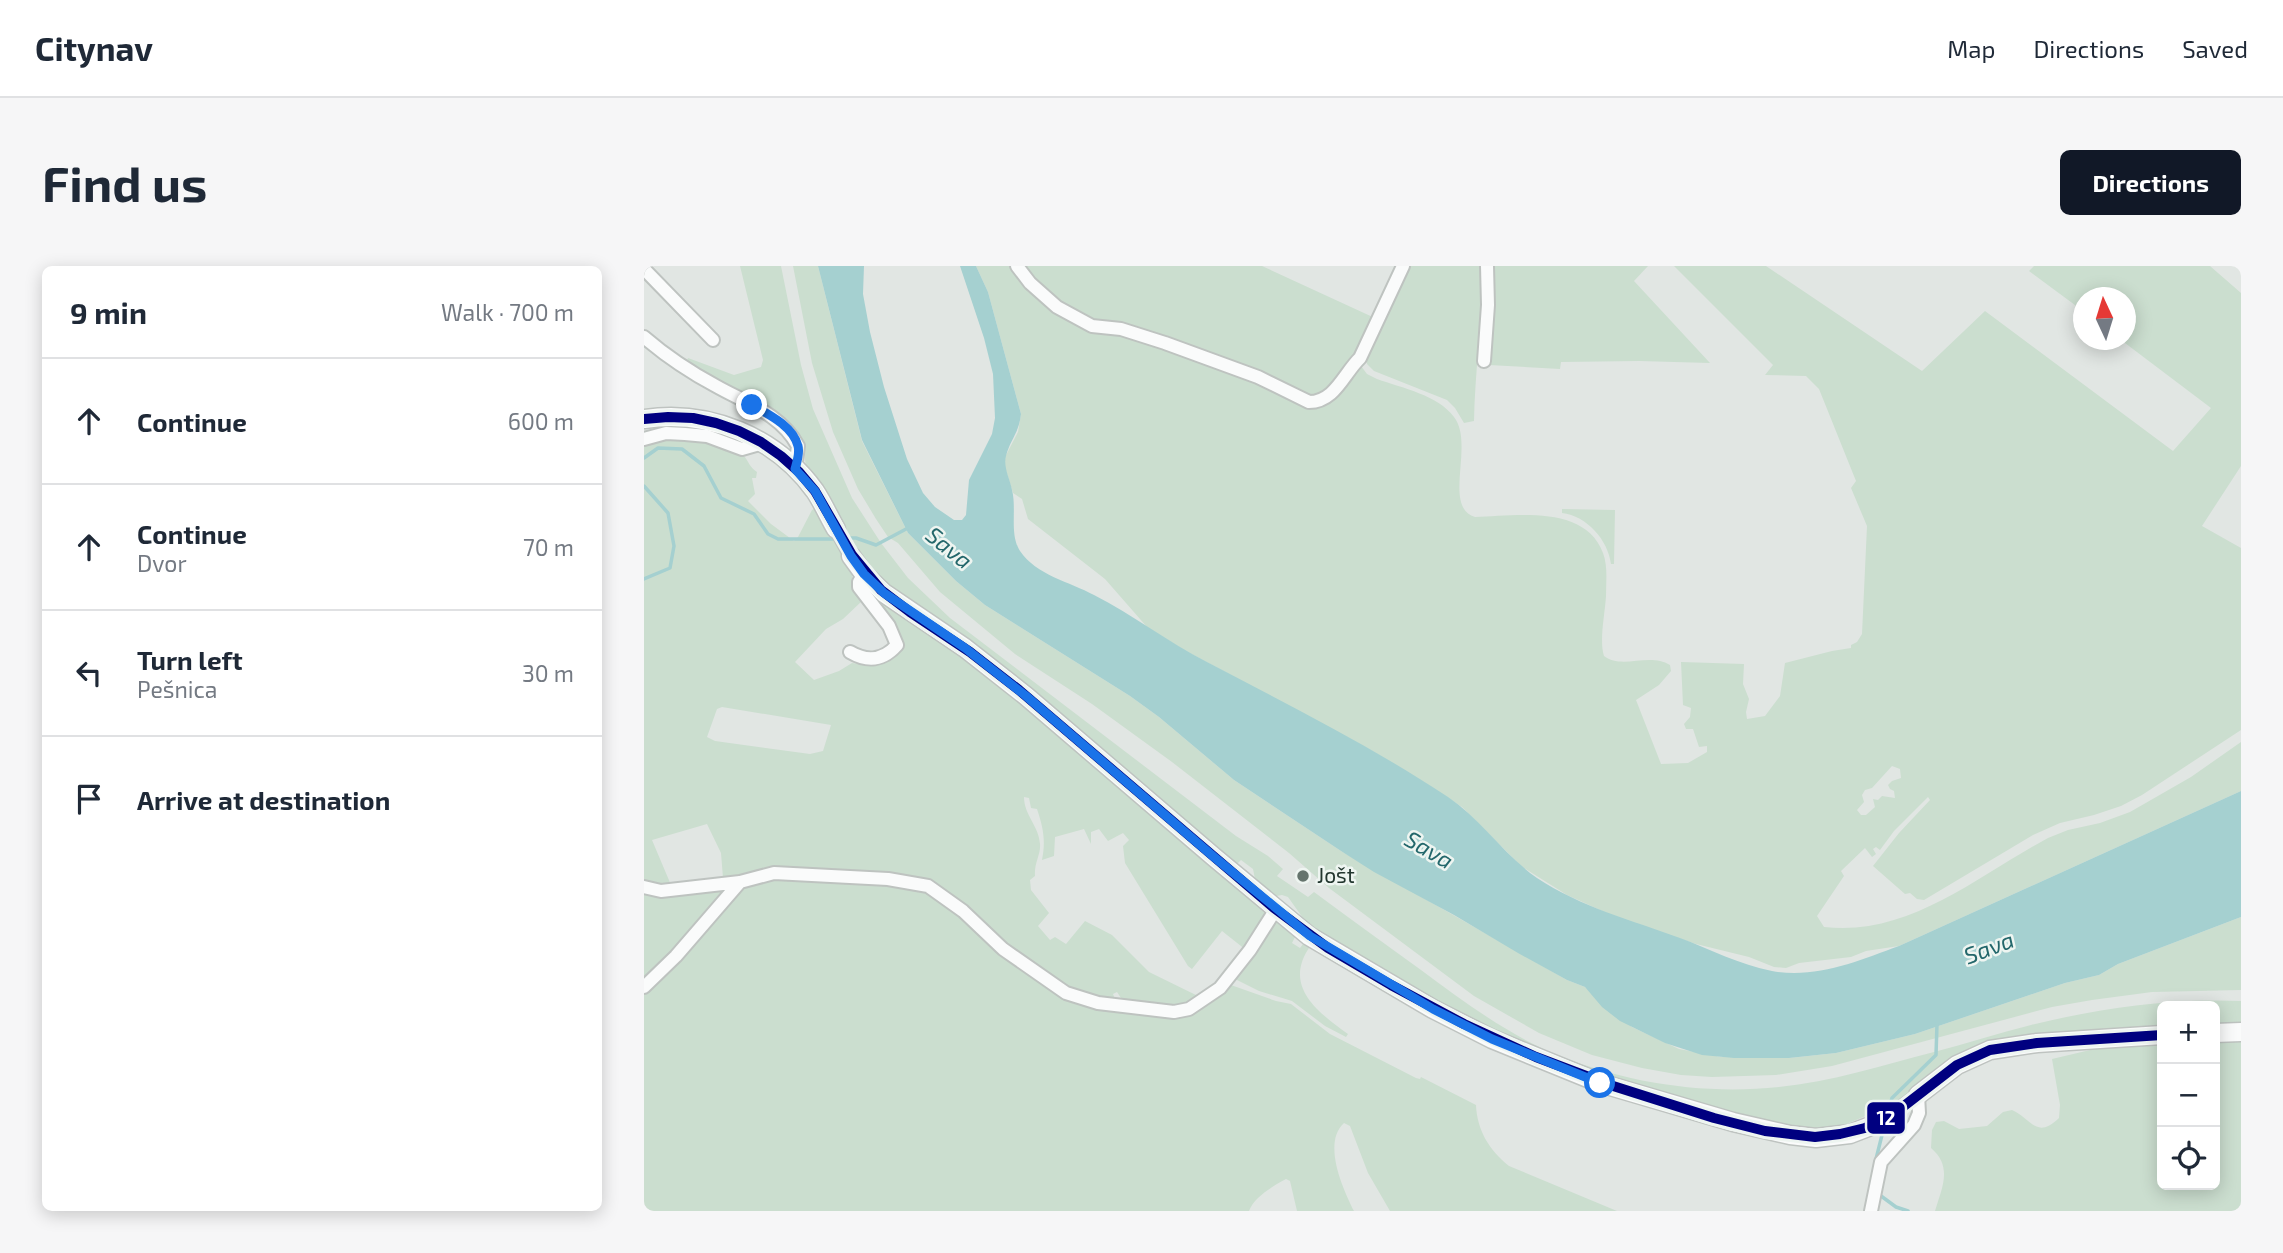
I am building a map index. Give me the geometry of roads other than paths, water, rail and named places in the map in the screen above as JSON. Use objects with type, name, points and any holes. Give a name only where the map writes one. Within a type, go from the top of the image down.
[{"type":"street","points":[[1017,266],[1030,283],[1057,307],[1092,326],[1121,329],[1165,343],[1258,377],[1309,402],[1317,402],[1329,396],[1360,358],[1403,266]]},
{"type":"street","points":[[1483,361],[1488,305],[1487,266]]},
{"type":"street","points":[[644,269],[713,341]]},
{"type":"street","points":[[644,337],[664,355],[773,416],[787,429],[798,446],[795,469]]},
{"type":"street","points":[[644,419],[665,416],[705,420],[732,427],[763,443],[795,469],[815,491],[851,556],[864,574],[884,593],[965,648],[1026,696],[1310,936],[1433,1009],[1503,1044],[1600,1083],[1733,1122],[1816,1138],[1850,1134],[1886,1119],[1957,1065],[1990,1050],[2037,1043],[2157,1035]]},
{"type":"street","points":[[644,439],[666,433],[707,436],[742,449],[763,443]]},
{"type":"street","points":[[850,652],[860,658],[878,659],[897,645],[889,626],[859,587],[864,574]]},
{"type":"street","points":[[644,887],[661,891],[740,882],[774,873],[888,879],[928,886],[963,911],[1003,949],[1066,993],[1098,1003],[1174,1012],[1189,1009],[1220,988],[1250,950],[1276,909]]},
{"type":"street","points":[[644,987],[676,956],[740,882]]},
{"type":"street","points":[[2220,1033],[2241,1032]]},
{"type":"street","points":[[1871,1211],[1881,1162],[1914,1125],[1919,1113],[1919,1095]]},
{"type":"water","name":"Sava","points":[[818,266],[864,266],[863,294],[884,387],[907,459],[923,493],[935,507],[954,520],[962,520],[966,515],[969,480],[992,434],[995,418],[993,374],[960,266],[976,266],[988,292],[1021,414],[1005,464],[1013,497],[1015,537],[1020,551],[1027,559],[1044,572],[1085,590],[1193,654],[1419,778],[1472,816],[1525,869],[1571,897],[1748,965],[1788,973],[1821,971],[1899,946],[2241,791],[2241,917],[2118,964],[2099,975],[2065,983],[1915,1034],[1836,1053],[1789,1058],[1734,1058],[1702,1055],[1665,1043],[1620,1021],[1602,1007],[1585,987],[1518,953],[1341,851],[1234,780],[1130,696],[985,605],[956,581],[908,533],[862,440]]},
{"type":"waterway","points":[[644,458],[658,448],[682,449],[704,466],[721,498],[754,514],[768,534],[778,539],[837,539]]},
{"type":"waterway","points":[[644,486],[668,513],[674,546],[670,568],[644,579]]},
{"type":"waterway","points":[[844,538],[856,538],[876,545],[908,528]]},
{"type":"waterway","points":[[1888,1112],[1892,1098],[1936,1055],[1937,1024]]},
{"type":"waterway","points":[[1875,1163],[1884,1127]]},
{"type":"waterway","points":[[1877,1193],[1896,1207],[1908,1211]]},
{"type":"place","name":"Jošt","points":[[1303,876]]}]
